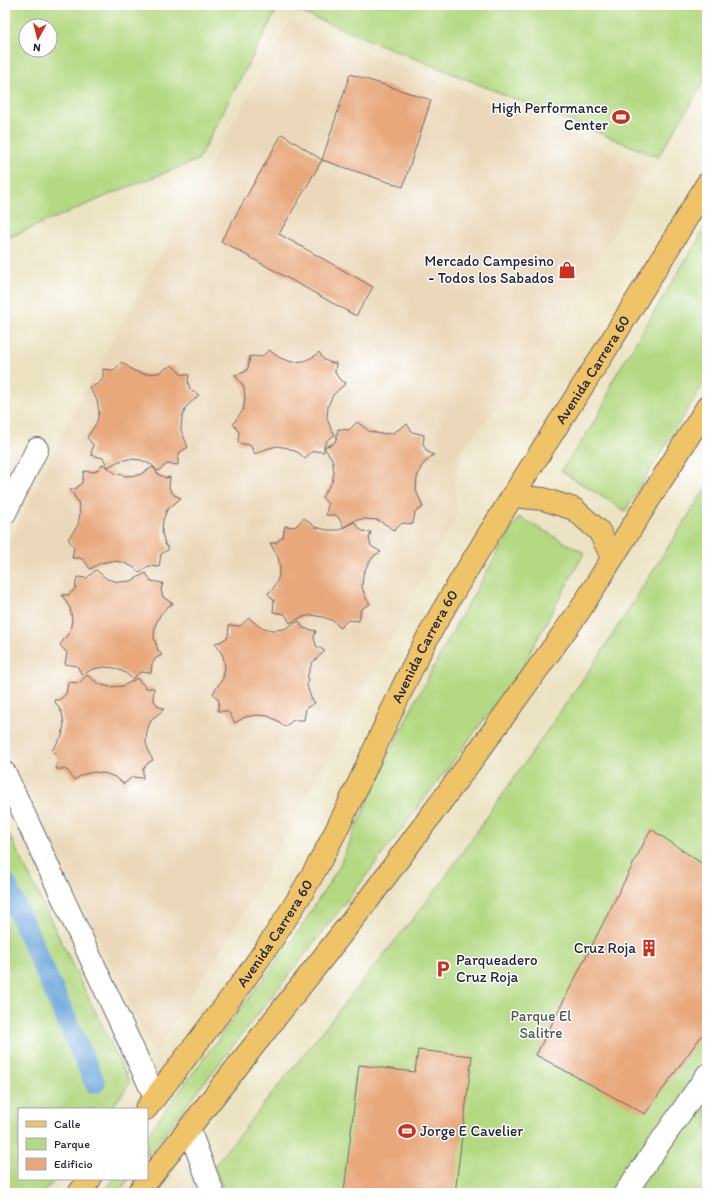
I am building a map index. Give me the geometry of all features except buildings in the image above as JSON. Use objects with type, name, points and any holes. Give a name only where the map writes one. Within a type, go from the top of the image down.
[{"type":"main road","name":"Avenida Carrera 60","points":[[150,1103],[260,957],[294,905],[326,850],[356,790],[378,737],[426,641],[512,496],[641,294],[707,184]]},
{"type":"main road","points":[[138,1193],[369,898],[484,745],[580,610],[707,407]]},
{"type":"main road","points":[[512,496],[544,499],[574,509],[598,531],[612,557]]},
{"type":"main road","points":[[79,1193],[89,1180]]},
{"type":"lane","points":[[5,513],[37,449]]},
{"type":"lane","points":[[5,773],[150,1103]]},
{"type":"lane","points":[[625,1193],[707,1075]]},
{"type":"lane","points":[[189,1129],[212,1193]]},
{"type":"shaded area","points":[[290,21],[649,167],[558,339],[522,401],[494,411],[474,434],[461,454],[454,486],[458,513],[245,911],[154,1054],[5,744],[5,551],[74,410]]},
{"type":"green space","points":[[5,5],[279,5],[198,160],[128,187],[5,239]]},
{"type":"green space","name":"High Performance Center","points":[[283,5],[707,5],[707,77],[658,157]]},
{"type":"green space","points":[[707,225],[707,378],[625,511],[561,471],[597,417],[608,394],[611,383]]},
{"type":"green space","name":"Parque El Salitre","points":[[707,486],[707,1193],[225,1193],[214,1166],[439,886],[599,656]]},
{"type":"green space","points":[[519,517],[584,553],[521,669],[366,876],[148,1155],[148,1134],[298,932],[338,869],[383,766],[456,625]]},
{"type":"green space","points":[[5,826],[130,1083],[112,1108],[18,1108],[18,1180],[55,1180],[43,1193],[5,1193]]},
{"type":"green space","points":[[113,1180],[128,1180],[118,1193],[103,1193]]},
{"type":"waterway","points":[[5,882],[95,1083]]},
{"type":"place","name":"High Performance Center","points":[[621,117]]},
{"type":"place","name":"Mercado Campesino - Todos los Sabados","points":[[567,270]]},
{"type":"place","name":"Cruz Roja","points":[[649,948]]},
{"type":"place","name":"Parqueadero Cruz Roja","points":[[443,969]]},
{"type":"place","name":"Jorge E Cavelier","points":[[407,1131]]}]
